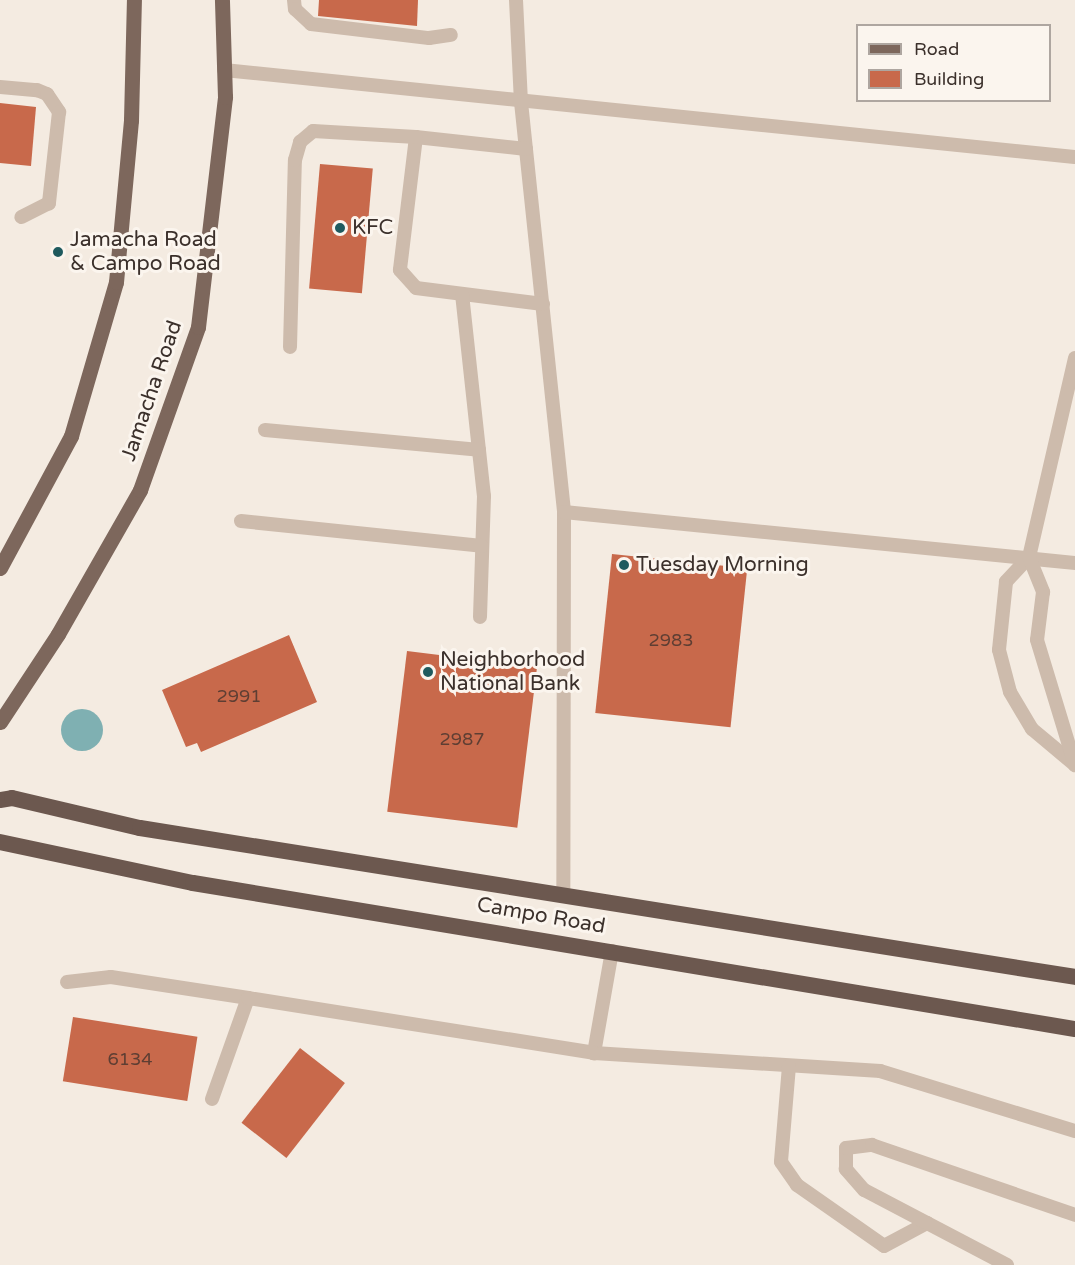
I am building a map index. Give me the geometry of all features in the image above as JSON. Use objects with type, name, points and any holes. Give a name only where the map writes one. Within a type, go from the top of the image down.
[{"type":"highway","name":"Campo Road","points":[[0,800],[12,798],[140,828],[1075,977]]},
{"type":"highway","name":"Campo Road","points":[[0,843],[193,883],[1075,1029]]},
{"type":"main road","points":[[0,568],[72,436],[117,282],[131,120],[134,0]]},
{"type":"main road","name":"Jamacha Road","points":[[0,722],[58,634],[140,490],[198,327],[225,97],[222,0]]},
{"type":"lane","points":[[294,0],[294,9],[310,24],[429,38],[451,34]]},
{"type":"lane","points":[[516,0],[521,102],[564,512],[563,896]]},
{"type":"lane","points":[[224,70],[1075,157]]},
{"type":"lane","points":[[0,87],[37,90],[47,94],[59,112],[49,203],[21,217]]},
{"type":"lane","points":[[290,347],[295,160],[300,142],[313,131],[416,137],[526,149]]},
{"type":"lane","points":[[416,137],[400,270],[416,288],[543,304]]},
{"type":"lane","points":[[462,294],[484,496],[480,617]]},
{"type":"lane","points":[[1075,358],[1029,557],[1006,582],[999,650],[1010,692],[1032,729],[1075,765]]},
{"type":"lane","points":[[265,430],[479,450]]},
{"type":"lane","points":[[564,512],[1075,563]]},
{"type":"lane","points":[[241,521],[482,546]]},
{"type":"lane","points":[[1029,557],[1043,592],[1037,640],[1075,765]]},
{"type":"lane","points":[[594,1053],[612,951]]},
{"type":"lane","points":[[67,982],[111,977],[594,1053],[880,1071],[1075,1131]]},
{"type":"lane","points":[[212,1099],[248,998]]},
{"type":"lane","points":[[789,1066],[781,1162],[797,1185],[884,1246],[927,1223]]},
{"type":"lane","points":[[1007,1265],[864,1190],[846,1169],[846,1148],[872,1145],[1075,1215]]},
{"type":"water","points":[[82,709],[97,715],[103,730],[97,745],[82,751],[67,745],[61,730],[67,715]]},
{"type":"building","points":[[319,0],[418,0],[417,26],[318,16]]},
{"type":"building","points":[[0,103],[36,107],[31,166],[0,163]]},
{"type":"building","name":"KFC","points":[[320,164],[373,169],[362,293],[309,289]]},
{"type":"building","points":[[612,554],[747,568],[731,727],[595,713]]},
{"type":"building","points":[[289,635],[317,702],[201,752],[197,743],[186,747],[162,690]]},
{"type":"building","points":[[407,651],[537,667],[517,828],[387,812]]},
{"type":"building","points":[[73,1017],[197,1037],[187,1101],[63,1081]]},
{"type":"building","points":[[300,1048],[345,1083],[286,1158],[242,1123]]},
{"type":"place","name":"KFC","points":[[340,228]]},
{"type":"place","name":"Jamacha Road & Campo Road","points":[[58,252]]},
{"type":"place","name":"Tuesday Morning","points":[[624,565]]},
{"type":"place","name":"Neighborhood National Bank","points":[[428,672]]}]
